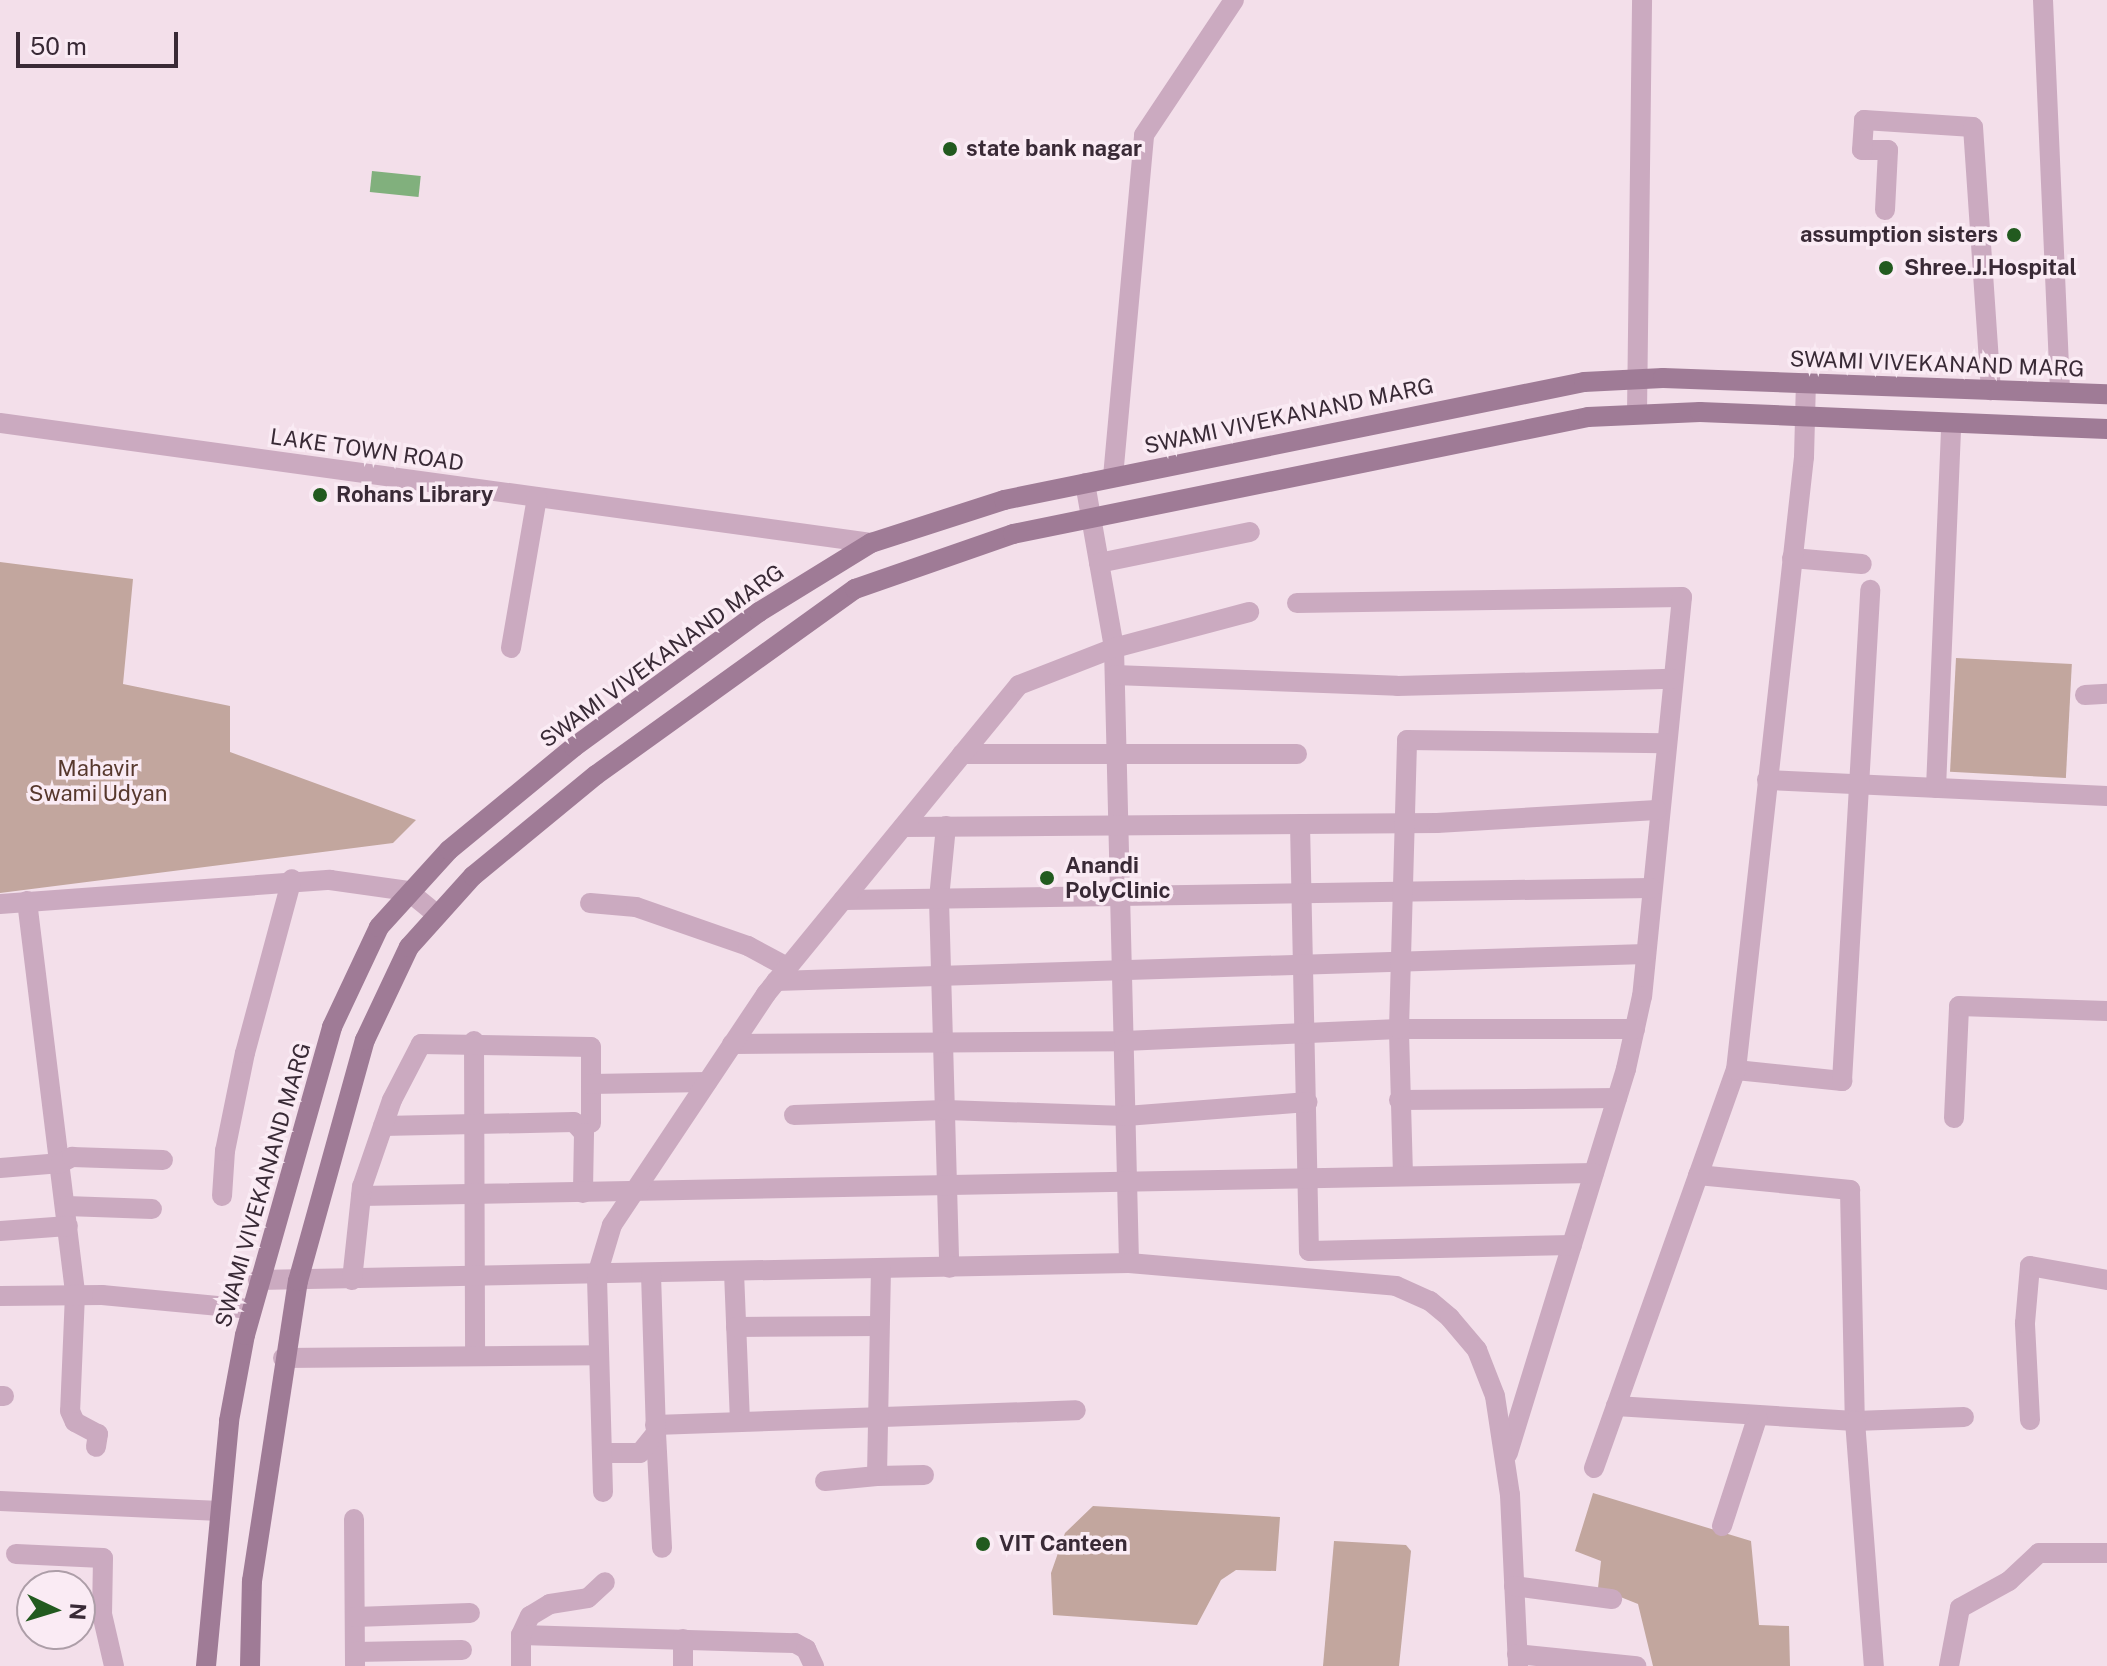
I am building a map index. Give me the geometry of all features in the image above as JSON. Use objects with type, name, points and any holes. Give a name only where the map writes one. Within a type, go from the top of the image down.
[{"type":"main road","name":"SWAMI VIVEKANAND MARG","points":[[206,1666],[229,1421],[251,1309],[332,1027],[379,927],[408,891],[449,850],[574,747],[759,612],[871,543],[1004,500],[1503,396],[1638,379],[2107,394]]},
{"type":"main road","points":[[250,1666],[252,1581],[283,1358],[298,1281],[365,1040],[409,947],[473,876],[596,775],[855,589],[1013,534],[1510,430],[1637,414],[1807,417],[2107,429]]},
{"type":"street","points":[[1113,477],[1144,135],[1234,0]]},
{"type":"street","points":[[1637,414],[1642,0]]},
{"type":"street","points":[[2043,0],[2060,392]]},
{"type":"street","points":[[1885,210],[1888,150],[1862,150],[1864,120],[1973,127],[1991,390]]},
{"type":"street","points":[[1594,1468],[1736,1070],[1807,417],[1806,383]]},
{"type":"street","name":"LAKE TOWN ROAD","points":[[0,423],[871,543]]},
{"type":"street","points":[[1936,788],[1951,423]]},
{"type":"street","points":[[1085,483],[1114,648],[1129,1263]]},
{"type":"street","points":[[511,648],[537,497]]},
{"type":"street","points":[[1099,563],[1250,532]]},
{"type":"street","points":[[1792,558],[1862,564]]},
{"type":"street","points":[[1736,1070],[1842,1081],[1863,785],[1870,590]]},
{"type":"street","points":[[1297,603],[1682,597],[1657,810],[1646,954],[1635,1029],[1617,1098],[1507,1457]]},
{"type":"street","points":[[603,1492],[597,1275],[612,1225],[782,974],[962,754],[1029,678],[1114,648],[1249,612]]},
{"type":"street","points":[[1115,675],[1397,686],[1672,679]]},
{"type":"street","points":[[2085,695],[2107,694]]},
{"type":"street","points":[[1403,1175],[1399,1029],[1407,740],[1665,743]]},
{"type":"street","points":[[962,754],[1297,754]]},
{"type":"street","points":[[1767,780],[2107,796]]},
{"type":"street","points":[[903,827],[1405,823],[1657,810]]},
{"type":"street","points":[[1300,824],[1309,1251],[1572,1245]]},
{"type":"street","points":[[946,826],[939,899],[949,1268]]},
{"type":"street","points":[[0,904],[292,879],[362,881],[408,891],[438,915]]},
{"type":"street","points":[[222,1196],[225,1151],[245,1053],[292,879]]},
{"type":"street","points":[[843,900],[1651,888]]},
{"type":"street","points":[[27,901],[75,1294],[70,1411],[75,1422],[98,1434],[96,1447]]},
{"type":"street","points":[[590,903],[636,907],[748,946],[782,974],[942,975],[1122,967],[1646,954]]},
{"type":"street","points":[[1954,1118],[1959,1006],[2107,1011]]},
{"type":"street","points":[[732,1044],[1305,1037],[1399,1029],[1635,1029]]},
{"type":"street","points":[[352,1280],[361,1196],[383,1126],[421,1044],[474,1041],[591,1047],[591,1123]]},
{"type":"street","points":[[474,1041],[472,1278],[475,1356]]},
{"type":"street","points":[[591,1084],[707,1082]]},
{"type":"street","points":[[1399,1100],[1617,1098]]},
{"type":"street","points":[[794,1115],[946,1110],[1126,1116],[1307,1102]]},
{"type":"street","points":[[383,1126],[574,1122],[584,1133],[583,1193]]},
{"type":"street","points":[[0,1168],[61,1163],[72,1157],[163,1160]]},
{"type":"street","points":[[361,1196],[634,1192],[1127,1178],[1594,1173]]},
{"type":"street","points":[[1698,1175],[1850,1190],[1855,1421],[1874,1666]]},
{"type":"street","points":[[0,1231],[67,1216],[152,1209]]},
{"type":"street","points":[[258,1280],[1129,1263],[1396,1286],[1477,1350],[1495,1396],[1507,1457],[1518,1660],[1636,1666]]},
{"type":"street","points":[[2030,1420],[2025,1323],[2030,1266],[2107,1280]]},
{"type":"street","points":[[877,1476],[881,1269]]},
{"type":"street","points":[[734,1272],[740,1421]]},
{"type":"street","points":[[651,1274],[662,1548]]},
{"type":"street","points":[[0,1296],[75,1294],[251,1309]]},
{"type":"street","points":[[736,1327],[879,1326]]},
{"type":"street","points":[[283,1358],[599,1355]]},
{"type":"street","points":[[1616,1406],[1757,1418],[1855,1421],[1964,1417]]},
{"type":"street","points":[[656,1429],[740,1421],[1076,1410]]},
{"type":"street","points":[[1722,1526],[1757,1418]]},
{"type":"street","points":[[602,1453],[640,1453],[656,1429]]},
{"type":"street","points":[[825,1481],[924,1475]]},
{"type":"street","points":[[0,1501],[220,1511]]},
{"type":"street","points":[[354,1519],[355,1659],[462,1650]]},
{"type":"street","points":[[1949,1666],[1960,1608],[2009,1581],[2039,1553],[2107,1553]]},
{"type":"street","points":[[16,1554],[103,1558],[102,1614],[114,1666]]},
{"type":"street","points":[[521,1666],[521,1635],[537,1610],[588,1598],[605,1582]]},
{"type":"street","points":[[1514,1586],[1612,1599]]},
{"type":"street","points":[[355,1617],[470,1613]]},
{"type":"street","points":[[521,1635],[795,1643],[806,1649],[814,1666]]},
{"type":"street","points":[[683,1639],[683,1666]]},
{"type":"green space","name":"Mahavir Swami Udyan","points":[[0,562],[133,579],[123,684],[230,706],[230,752],[416,820],[393,843],[0,893]]},
{"type":"green space","points":[[1956,658],[2072,664],[2066,778],[1950,772]]},
{"type":"green space","points":[[1593,1493],[1751,1541],[1759,1625],[1789,1626],[1790,1666],[1653,1666],[1638,1604],[1598,1588],[1601,1561],[1575,1551]]},
{"type":"green space","points":[[1093,1506],[1280,1517],[1276,1571],[1236,1570],[1221,1580],[1197,1625],[1053,1615],[1051,1573],[1065,1533]]},
{"type":"green space","points":[[1334,1541],[1406,1545],[1411,1551],[1399,1666],[1323,1666]]},
{"type":"shaded area","points":[[372,171],[421,176],[419,197],[370,192]]},
{"type":"place","name":"state bank nagar","points":[[950,149]]},
{"type":"place","name":"assumption sisters","points":[[2014,235]]},
{"type":"place","name":"Shree.J.Hospital","points":[[1886,268]]},
{"type":"place","name":"Rohans Library","points":[[320,495]]},
{"type":"place","name":"Anandi PolyClinic","points":[[1047,878]]},
{"type":"place","name":"VIT Canteen","points":[[983,1544]]}]
